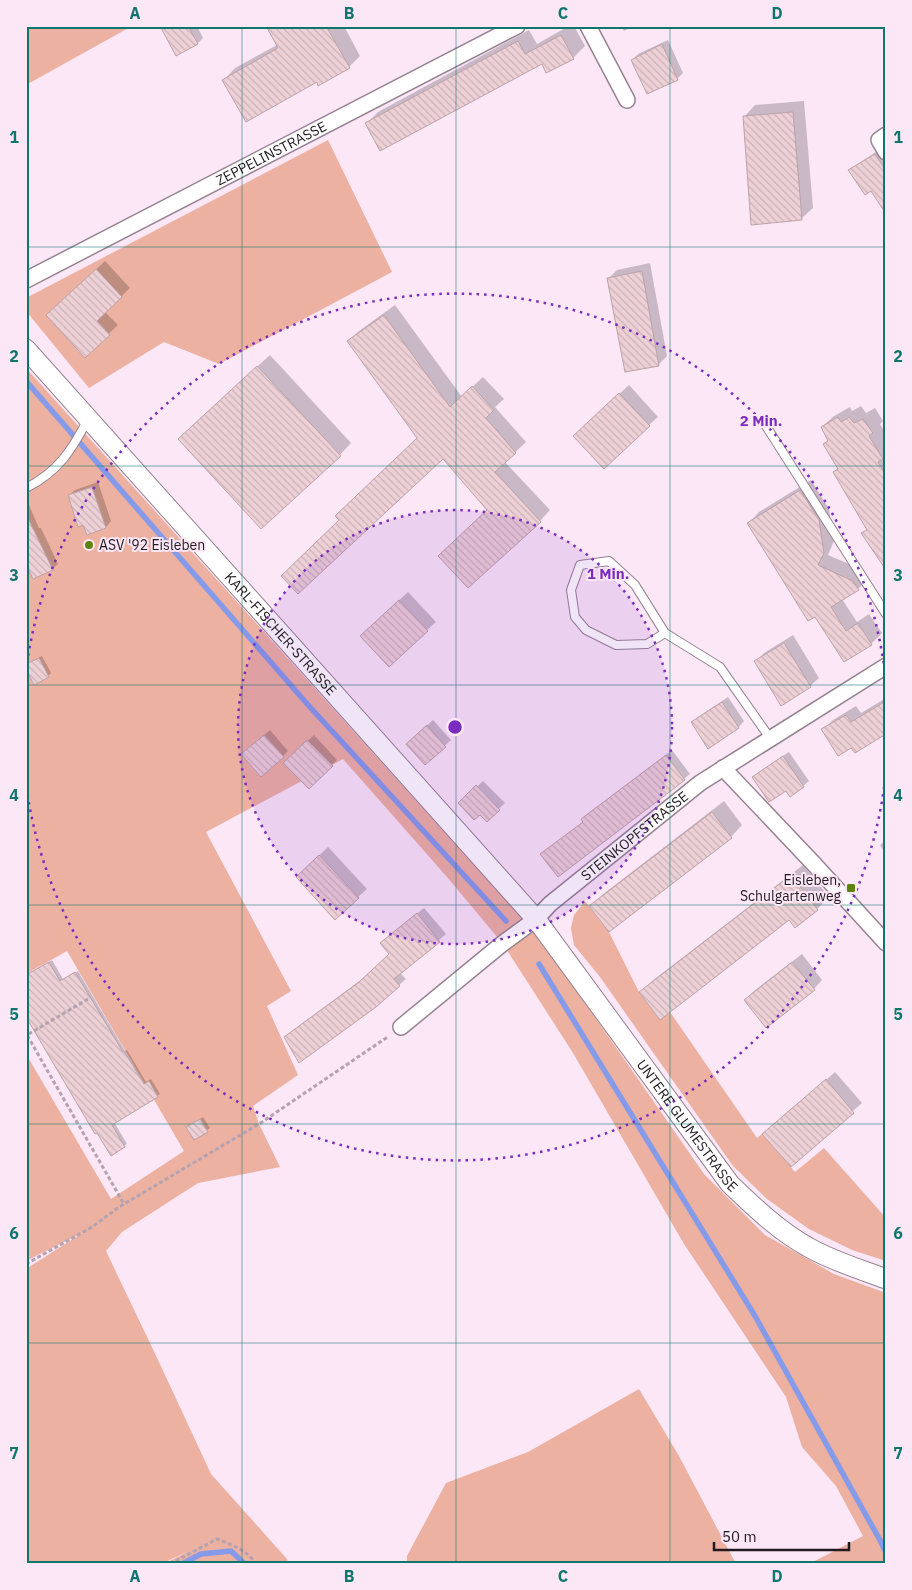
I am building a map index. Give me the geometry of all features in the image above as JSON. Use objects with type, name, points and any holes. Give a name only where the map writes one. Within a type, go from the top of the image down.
[{"type":"street","name":"ZEPPELINSTRASSE","points":[[26,280],[517,26]]},
{"type":"street","points":[[588,26],[627,100]]},
{"type":"street","points":[[886,135],[879,140],[886,152]]},
{"type":"street","name":"KARL-FISCHER-STRASSE","points":[[26,348],[85,425],[531,923]]},
{"type":"street","name":"STEINKOPFSTRASSE","points":[[402,1027],[700,783],[886,666]]},
{"type":"street","points":[[723,768],[813,862],[886,943]]},
{"type":"street","name":"UNTERE GLUMESTRASSE","points":[[531,923],[730,1184],[766,1218],[806,1247],[886,1279]]},
{"type":"lane","points":[[26,488],[47,475],[66,458],[85,425]]},
{"type":"lane","points":[[766,426],[886,614]]},
{"type":"lane","points":[[665,633],[647,644],[616,645],[586,630],[575,617],[571,590],[580,565],[608,561],[635,585],[665,633],[720,667],[770,738]]},
{"type":"path","points":[[88,999],[27,1035],[124,1204]]},
{"type":"path","points":[[26,1264],[92,1227],[124,1204],[260,1124],[402,1027]]},
{"type":"path","points":[[170,1564],[217,1539],[238,1547],[252,1558],[256,1564]]},
{"type":"shaded area","points":[[26,26],[132,26],[26,85]]},
{"type":"shaded area","points":[[328,140],[392,272],[219,364],[164,342],[89,388],[26,311],[26,298]]},
{"type":"shaded area","points":[[26,368],[540,938],[704,1174],[765,1235],[834,1274],[886,1293],[886,1564],[809,1564],[863,1536],[836,1486],[802,1447],[786,1397],[684,1244],[573,1053],[503,944],[343,759],[206,832],[291,991],[267,1006],[298,1075],[253,1106],[259,1124],[280,1167],[198,1183],[122,1232],[106,1251],[211,1474],[287,1559],[289,1564],[164,1564],[189,1551],[161,1564],[26,1564],[26,1269],[84,1232],[26,1261],[26,1054],[111,1199],[184,1151],[67,951],[26,974]]},
{"type":"shaded area","points":[[585,901],[609,932],[639,992],[660,1020],[670,1012],[757,1138],[762,1134],[795,1172],[824,1148],[886,1218],[886,1261],[852,1250],[809,1229],[767,1199],[733,1166],[600,977],[574,945],[571,928],[574,915]]},
{"type":"shaded area","points":[[639,1389],[679,1456],[736,1564],[407,1564],[407,1556],[446,1483],[528,1452]]},
{"type":"building","points":[[160,26],[188,26],[198,44],[176,56]]},
{"type":"building","points":[[266,26],[326,26],[350,68],[318,86],[317,82],[246,122],[222,80],[278,48]]},
{"type":"building","points":[[561,35],[574,59],[546,73],[542,64],[380,151],[365,123],[518,41],[525,54]]},
{"type":"building","points":[[662,44],[678,80],[647,94],[631,60]]},
{"type":"building","points":[[793,112],[802,220],[751,225],[743,116]]},
{"type":"building","points":[[875,154],[886,171],[886,214],[871,191],[865,195],[848,170]]},
{"type":"building","points":[[96,269],[122,297],[97,321],[110,335],[85,358],[46,315]]},
{"type":"building","points":[[642,271],[659,366],[625,372],[607,278]]},
{"type":"building","points":[[384,315],[450,407],[472,386],[494,410],[486,418],[516,453],[495,472],[541,522],[468,588],[438,556],[487,510],[443,459],[298,594],[281,576],[339,520],[335,516],[417,438],[347,341]]},
{"type":"building","points":[[257,366],[341,456],[261,529],[178,439]]},
{"type":"building","points":[[619,393],[650,426],[604,469],[573,436]]},
{"type":"building","points":[[838,417],[841,422],[849,417],[854,423],[863,419],[873,433],[869,436],[883,459],[878,462],[886,475],[886,570],[861,533],[867,530],[833,472],[838,469],[823,444],[828,441],[821,427]]},
{"type":"building","points":[[92,487],[106,528],[87,535],[83,525],[78,527],[68,495]]},
{"type":"building","points":[[800,490],[819,520],[824,553],[818,565],[853,581],[859,590],[831,607],[846,631],[858,623],[872,645],[844,662],[815,617],[808,621],[747,523]]},
{"type":"building","points":[[26,514],[53,570],[33,579],[26,564]]},
{"type":"building","points":[[399,600],[428,631],[389,667],[360,636]]},
{"type":"building","points":[[784,643],[811,687],[781,706],[754,661]]},
{"type":"building","points":[[39,658],[49,677],[34,685],[26,669],[26,664]]},
{"type":"building","points":[[886,701],[886,734],[855,753],[851,748],[838,756],[821,729],[846,715],[851,722]]},
{"type":"building","points":[[722,702],[739,728],[708,749],[691,722]]},
{"type":"building","points":[[427,725],[446,747],[425,765],[406,744]]},
{"type":"building","points":[[264,735],[284,757],[261,777],[241,754]]},
{"type":"building","points":[[307,740],[333,766],[309,789],[283,763]]},
{"type":"building","points":[[666,755],[685,780],[558,877],[540,854],[583,822],[581,819]]},
{"type":"building","points":[[783,756],[804,787],[790,797],[786,791],[769,802],[752,777]]},
{"type":"building","points":[[476,785],[500,810],[487,822],[480,815],[474,820],[458,803]]},
{"type":"building","points":[[712,812],[732,838],[609,932],[589,906]]},
{"type":"building","points":[[319,855],[359,898],[335,920],[296,877]]},
{"type":"building","points":[[791,875],[818,910],[795,928],[789,920],[660,1020],[639,992]]},
{"type":"building","points":[[417,913],[440,942],[394,979],[400,986],[376,1007],[299,1063],[284,1037],[358,983],[389,954],[380,943]]},
{"type":"building","points":[[49,962],[60,981],[75,972],[144,1084],[149,1081],[158,1097],[112,1125],[125,1147],[111,1156],[97,1133],[95,1134],[26,1017],[26,975]]},
{"type":"building","points":[[792,962],[815,990],[766,1028],[744,1000]]},
{"type":"building","points":[[826,1079],[854,1113],[791,1167],[762,1134]]},
{"type":"building","points":[[200,1119],[208,1132],[194,1140],[186,1127]]},
{"type":"waterway","points":[[26,381],[309,706],[506,921]]},
{"type":"waterway","points":[[539,964],[755,1316],[886,1553]]},
{"type":"waterway","points":[[182,1564],[201,1554],[231,1551],[245,1564]]},
{"type":"place","name":"ASV '92 Eisleben","points":[[89,545]]},
{"type":"place","name":"Eisleben, Schulgartenweg","points":[[851,888]]}]
